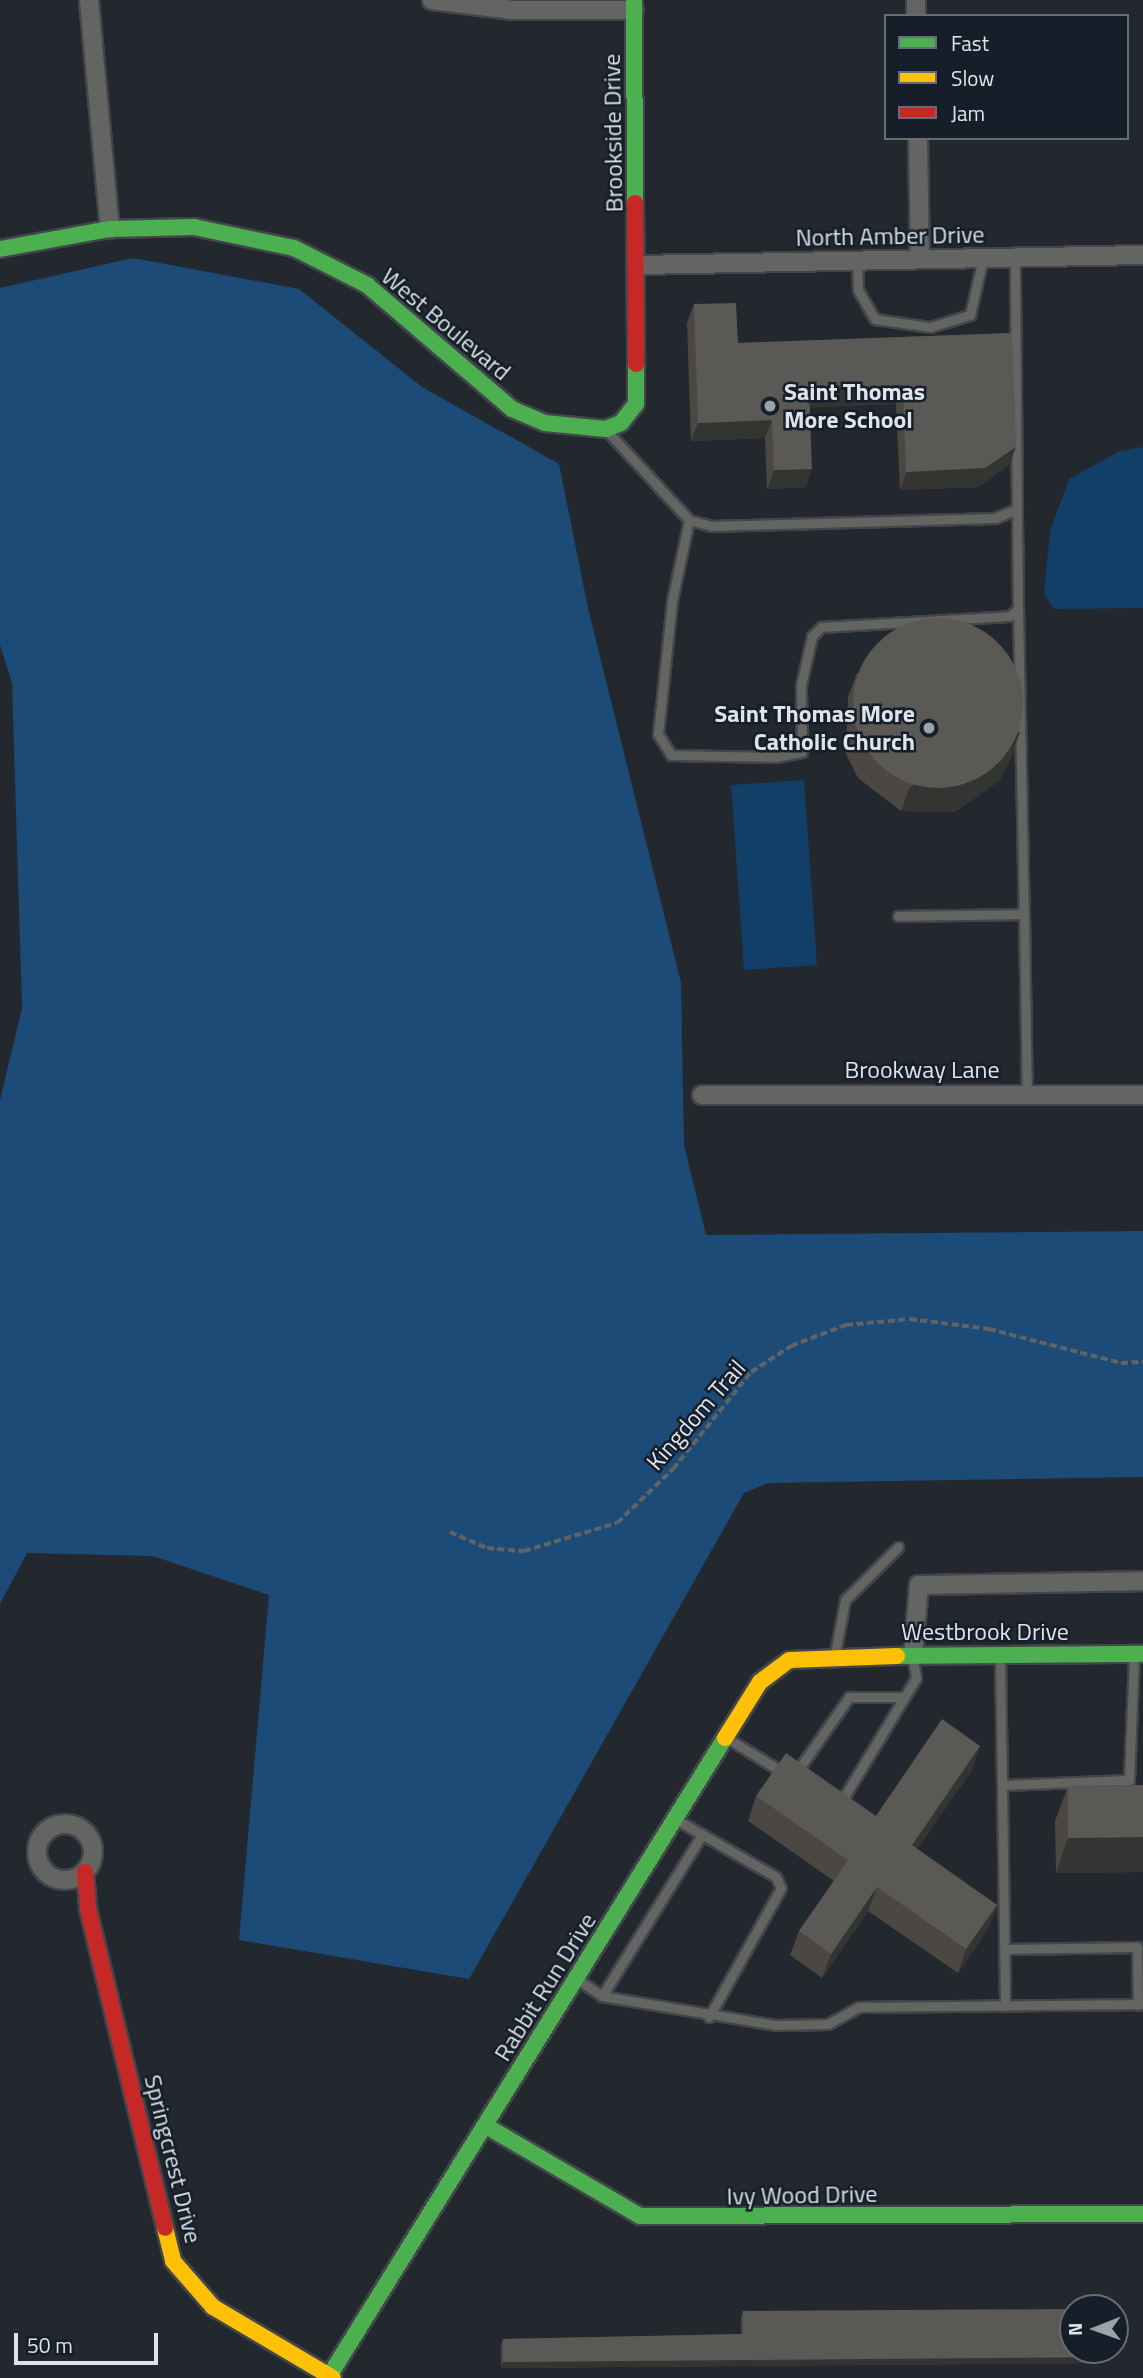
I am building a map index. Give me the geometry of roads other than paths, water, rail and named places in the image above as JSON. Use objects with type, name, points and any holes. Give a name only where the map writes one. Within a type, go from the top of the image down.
[{"type":"street","points":[[89,0],[110,229]]},
{"type":"street","points":[[432,0],[512,10],[634,5]]},
{"type":"street","name":"Brookside Drive","points":[[634,5],[639,265]]},
{"type":"street","points":[[918,140],[920,259]]},
{"type":"street","name":"West Boulevard","points":[[0,249],[110,229],[194,227],[294,248],[367,285],[512,409],[545,423],[606,429]]},
{"type":"street","name":"North Amber Drive","points":[[639,265],[1143,255]]},
{"type":"street","points":[[606,429],[621,423],[636,404],[639,265]]},
{"type":"street","name":"Brookway Lane","points":[[702,1095],[1143,1095]]},
{"type":"street","points":[[913,1656],[919,1585],[1143,1581]]},
{"type":"street","name":"Westbrook Drive","points":[[831,1656],[1138,1654]]},
{"type":"street","name":"Rabbit Run Drive","points":[[330,2377],[760,1682],[789,1660],[831,1656]]},
{"type":"street","name":"Springcrest Drive","points":[[85,1872],[88,1909],[173,2261],[213,2307],[330,2377]]},
{"type":"street","name":"Ivy Wood Drive","points":[[486,2126],[640,2216],[1143,2214]]},
{"type":"lane","points":[[857,261],[858,290],[875,319],[930,327],[970,315],[983,258]]},
{"type":"lane","points":[[1015,258],[1027,1095]]},
{"type":"lane","points":[[606,429],[690,520],[750,528],[995,518],[1017,509]]},
{"type":"lane","points":[[690,520],[657,709],[658,734],[671,755],[802,752],[801,685],[811,636],[821,626],[1010,616],[1018,609]]},
{"type":"lane","points":[[898,916],[1024,914]]},
{"type":"lane","points":[[831,1656],[845,1600],[898,1547]]},
{"type":"lane","points":[[1002,1785],[1129,1780],[1138,1654]]},
{"type":"lane","points":[[1000,1655],[1005,2006]]},
{"type":"lane","points":[[822,1795],[831,1801],[844,1797],[916,1678],[913,1656]]},
{"type":"lane","points":[[793,1778],[843,1702],[904,1697]]},
{"type":"lane","points":[[726,1738],[803,1784]]},
{"type":"lane","points":[[676,1819],[776,1877],[781,1888],[709,2017]]},
{"type":"lane","points":[[602,1996],[702,1835]]},
{"type":"lane","points":[[577,1979],[602,1996],[709,2017],[828,2024],[859,2007],[1141,2004],[1137,1947],[1004,1949]]},
{"type":"place","name":"Saint Thomas More School","points":[[770,406]]},
{"type":"place","name":"Saint Thomas More Catholic Church","points":[[929,728]]}]
